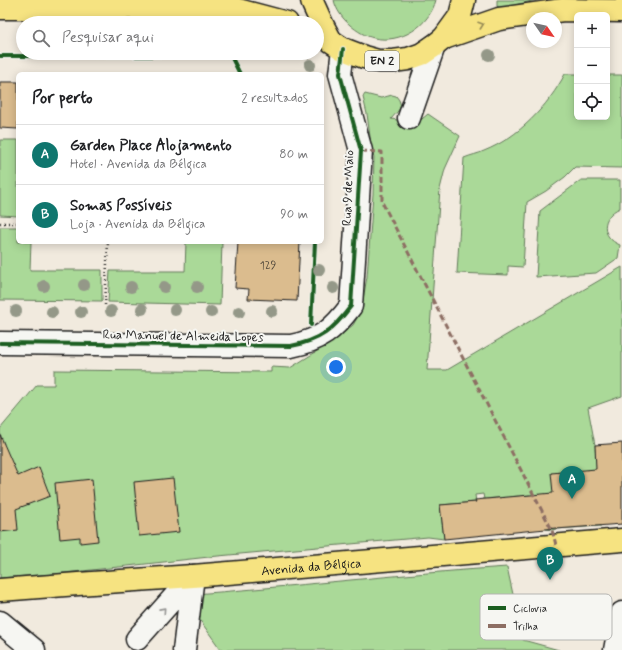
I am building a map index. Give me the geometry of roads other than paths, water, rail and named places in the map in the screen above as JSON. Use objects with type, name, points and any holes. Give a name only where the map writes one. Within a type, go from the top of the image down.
[{"type":"main road","points":[[312,0],[318,16]]},
{"type":"main road","name":"EN 2","points":[[439,42],[460,16],[464,0]]},
{"type":"main road","points":[[0,8],[219,7],[234,8],[262,16]]},
{"type":"main road","name":"EN 2","points":[[330,42],[364,58],[378,61],[393,61],[408,59],[422,54],[439,42],[500,19],[563,10],[622,11]]},
{"type":"main road","points":[[324,29],[330,42]]},
{"type":"main road","name":"Avenida da Bélgica","points":[[0,590],[193,576],[622,540]]},
{"type":"street","name":"Rua 9 de Maio","points":[[330,42],[361,151],[351,306]]},
{"type":"street","points":[[409,118],[439,42]]},
{"type":"street","name":"Rua Manuel de Almeida Lopes","points":[[0,342],[292,346],[320,336],[335,325],[351,306]]},
{"type":"street","points":[[137,639],[193,576]]},
{"type":"street","points":[[184,650],[193,576]]},
{"type":"street","points":[[615,650],[622,613]]},
{"type":"street","points":[[0,622],[34,650]]},
{"type":"place","name":"Garden Place Alojamento","points":[[572,499]]},
{"type":"place","name":"Somas Possíveis","points":[[550,580]]}]
